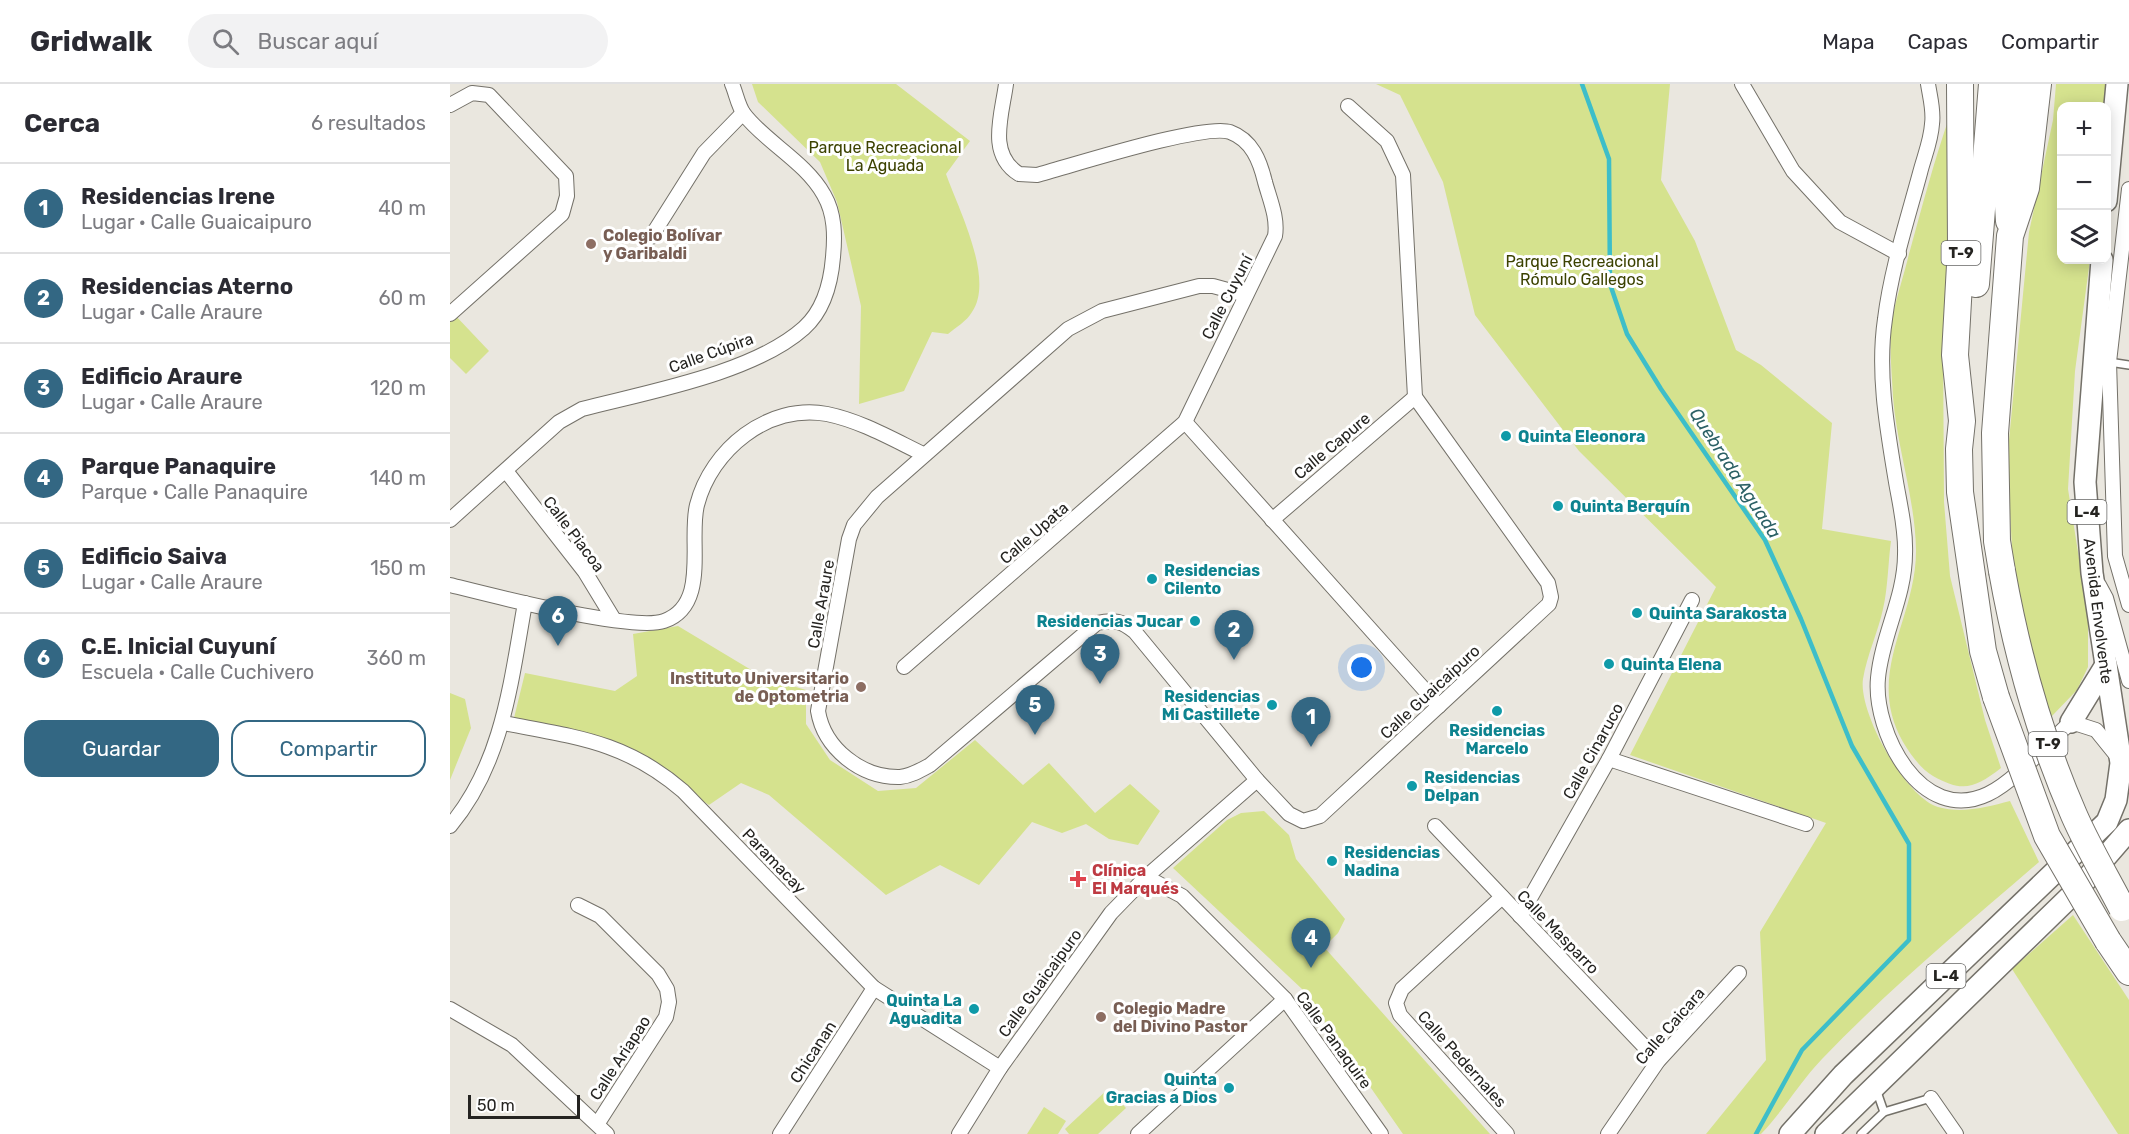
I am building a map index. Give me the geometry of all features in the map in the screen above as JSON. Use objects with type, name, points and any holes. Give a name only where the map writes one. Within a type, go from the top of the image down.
[{"type":"highway","name":"T-9","points":[[1960,84],[1961,247],[1955,355],[1962,421],[1959,449],[1960,492],[1964,533],[1983,651],[1996,697],[2047,836],[2108,941],[2129,972]]},
{"type":"highway","points":[[1962,421],[1992,84]]},
{"type":"highway","points":[[2010,236],[2007,191],[2017,84]]},
{"type":"highway","name":"T-9","points":[[2038,84],[2026,188],[2010,236],[1995,433],[1997,542],[2013,633],[2030,695],[2074,815],[2126,914]]},
{"type":"main road","points":[[2110,156],[2117,84]]},
{"type":"main road","name":"Avenida Envolvente","points":[[2102,264],[2085,482],[2092,573],[2121,763]]},
{"type":"main road","points":[[2071,722],[2106,665]]},
{"type":"main road","name":"L-4","points":[[1790,1134],[1843,1075],[2107,822],[2116,800],[2121,763]]},
{"type":"main road","name":"L-4","points":[[1826,1134],[2077,890],[2128,834]]},
{"type":"street","name":"Calle Cúpira","points":[[450,520],[559,422],[582,409],[744,363],[804,328],[816,314],[825,296],[832,266],[834,240],[832,214],[824,194],[790,155],[743,113],[732,84]]},
{"type":"street","name":"Calle Cuyuní","points":[[1006,84],[998,140],[1004,161],[1019,174],[1037,175],[1208,130],[1229,132],[1245,142],[1259,160],[1277,224],[1269,252],[1185,423]]},
{"type":"street","points":[[1742,84],[1793,171],[1840,222],[1899,254]]},
{"type":"street","points":[[1928,84],[1932,126],[1885,317],[1882,371],[1887,432],[1905,553],[1904,577],[1878,677],[1878,705],[1882,720],[1898,754],[1918,782],[1945,799],[1968,799],[1988,794],[2004,783],[2071,722],[2096,730],[2121,763]]},
{"type":"street","points":[[450,105],[472,93],[489,95],[566,176],[567,196],[562,214],[450,314]]},
{"type":"street","points":[[1348,106],[1387,141],[1402,175],[1415,398]]},
{"type":"street","points":[[651,237],[704,153],[743,113]]},
{"type":"street","name":"Avenida Envolvente","points":[[2129,189],[2109,362],[2115,556],[2129,605]]},
{"type":"street","name":"Calle Araure","points":[[1246,295],[1213,286],[1199,286],[1089,315],[1068,329],[923,454],[863,512],[849,539],[818,711],[821,728],[829,742],[854,763],[882,774],[900,777],[916,773],[930,765],[1097,623],[1111,620],[1123,622],[1135,632],[1257,780]]},
{"type":"street","name":"Avenida Envolvente","points":[[2089,422],[2109,362]]},
{"type":"street","name":"Calle Capure","points":[[1272,520],[1415,398]]},
{"type":"street","name":"Calle Guaicaipuro","points":[[959,1134],[1000,1068],[1111,913],[1146,877],[1257,780],[1289,814],[1302,821],[1320,816],[1542,611],[1551,597],[1548,583],[1415,398]]},
{"type":"street","points":[[450,585],[525,603],[643,624],[664,621],[676,614],[686,602],[693,587],[694,524],[703,488],[721,456],[757,427],[784,416],[825,414],[870,428],[923,454]]},
{"type":"street","points":[[1185,423],[1439,706]]},
{"type":"street","name":"Calle Upata","points":[[903,666],[1185,423]]},
{"type":"street","name":"Calle Piacoa","points":[[506,471],[585,572],[613,618]]},
{"type":"street","points":[[2092,573],[2106,598],[2129,681]]},
{"type":"street","name":"Calle Cinaruco","points":[[1520,916],[1609,759],[1692,600]]},
{"type":"street","points":[[450,826],[493,754],[503,723],[525,603]]},
{"type":"street","name":"Paramacay","points":[[503,723],[598,742],[658,769],[684,790],[874,988],[1000,1068]]},
{"type":"street","points":[[1609,759],[1806,824]]},
{"type":"street","name":"Calle Masparro","points":[[1434,826],[1658,1061]]},
{"type":"street","name":"Calle Panaquire","points":[[1146,877],[1182,896],[1285,999],[1381,1134]]},
{"type":"street","name":"Calle Pedernales","points":[[1502,897],[1402,989],[1396,1003],[1400,1015],[1508,1134]]},
{"type":"street","name":"Calle Ariapao","points":[[578,905],[600,916],[658,974],[667,989],[669,1002],[666,1017],[603,1129]]},
{"type":"street","name":"Calle Caicara","points":[[1608,1134],[1658,1061],[1739,973]]},
{"type":"street","name":"Chicanan","points":[[780,1134],[874,988]]},
{"type":"street","points":[[1138,1134],[1285,999]]},
{"type":"street","points":[[450,1009],[512,1046],[603,1129]]},
{"type":"street","points":[[1931,1098],[1956,1134]]},
{"type":"lane","points":[[2109,362],[2129,365]]},
{"type":"lane","points":[[1875,1086],[1884,1112]]},
{"type":"lane","points":[[1861,1134],[1884,1112],[1931,1098]]},
{"type":"green space","name":"Parque Recreacional La Aguada","points":[[752,84],[896,84],[970,141],[946,174],[972,243],[979,281],[978,298],[970,315],[948,334],[932,332],[904,391],[859,404],[861,306],[837,202],[820,162],[758,102]]},
{"type":"green space","name":"Parque Recreacional Rómulo Gallegos","points":[[1376,84],[1670,84],[1661,180],[1695,241],[1736,350],[1761,365],[1832,423],[1822,529],[1891,541],[1883,609],[1863,679],[1863,694],[1876,731],[1898,771],[1925,800],[1938,807],[1965,810],[2010,801],[2039,862],[1928,958],[1848,1033],[1814,1068],[1761,1134],[1706,1134],[1766,1060],[1760,932],[1826,823],[1630,755],[1716,587],[1579,451],[1475,315],[1443,182],[1400,95]]},
{"type":"green space","points":[[2056,84],[2106,84],[2104,102],[2057,102],[2057,264],[2089,264],[2075,371],[2068,489],[2088,615],[2088,667],[2077,690],[2051,717],[2037,676],[2013,565],[2007,461],[2029,232],[2053,120]]},
{"type":"green space","points":[[1950,115],[1952,201],[1943,339],[1944,502],[1950,576],[1985,720],[2001,768],[1984,780],[1968,786],[1953,785],[1924,769],[1903,742],[1892,717],[1889,693],[1890,669],[1909,599],[1916,549],[1913,511],[1893,397],[1891,335],[1893,315],[1923,201]]},
{"type":"green space","points":[[453,313],[489,351],[466,374],[450,358],[450,316]]},
{"type":"green space","points":[[678,626],[763,677],[806,690],[806,724],[830,760],[878,791],[916,788],[975,740],[1023,785],[1049,763],[1095,813],[1130,784],[1160,811],[1138,845],[1109,839],[1086,824],[1062,833],[1032,822],[979,885],[940,865],[886,895],[769,795],[741,783],[709,805],[614,742],[514,718],[525,673],[615,691],[637,676],[633,634]]},
{"type":"green space","points":[[450,693],[465,699],[471,728],[450,780]]},
{"type":"green space","points":[[1264,811],[1289,835],[1296,859],[1345,919],[1338,933],[1324,947],[1490,1134],[1403,1134],[1302,989],[1173,868],[1227,820],[1241,813]]},
{"type":"green space","points":[[2073,915],[2129,1000],[2129,1134],[2118,1134],[2012,969]]},
{"type":"green space","points":[[1108,1089],[1126,1108],[1098,1134],[1069,1134],[1065,1129]]},
{"type":"green space","points":[[1044,1107],[1066,1121],[1058,1134],[1027,1134]]},
{"type":"waterway","name":"Quebrada Aguada","points":[[1582,84],[1609,159],[1610,284],[1627,334],[1661,389],[1765,540],[1801,619],[1852,746],[1909,844],[1909,940],[1802,1050],[1756,1134]]},
{"type":"place","name":"Colegio Bolívar y Garibaldi","points":[[591,244]]},
{"type":"place","name":"Quinta Eleonora","points":[[1506,436]]},
{"type":"place","name":"Quinta Berquín","points":[[1558,506]]},
{"type":"place","name":"Residencias Cilento","points":[[1152,579]]},
{"type":"place","name":"Quinta Sarakosta","points":[[1637,613]]},
{"type":"place","name":"Residencias Jucar","points":[[1195,621]]},
{"type":"place","name":"C.E. Inicial Cuyuní","points":[[558,646]]},
{"type":"place","name":"Residencias Aterno","points":[[1234,660]]},
{"type":"place","name":"Quinta Elena","points":[[1609,664]]},
{"type":"place","name":"Edificio Araure","points":[[1100,684]]},
{"type":"place","name":"Instituto Universitario de Optometria","points":[[861,687]]},
{"type":"place","name":"Residencias Mi Castillete","points":[[1272,705]]},
{"type":"place","name":"Residencias Marcelo","points":[[1497,711]]},
{"type":"place","name":"Edificio Saiva","points":[[1035,735]]},
{"type":"place","name":"Residencias Irene","points":[[1311,747]]},
{"type":"place","name":"Residencias Delpan","points":[[1412,786]]},
{"type":"place","name":"Residencias Nadina","points":[[1332,861]]},
{"type":"place","name":"Clínica El Marqués","points":[[1078,879]]},
{"type":"place","name":"Parque Panaquire","points":[[1311,968]]},
{"type":"place","name":"Quinta La Aguadita","points":[[974,1009]]},
{"type":"place","name":"Colegio Madre del Divino Pastor","points":[[1101,1017]]},
{"type":"place","name":"Quinta Gracias a Dios","points":[[1229,1088]]}]
